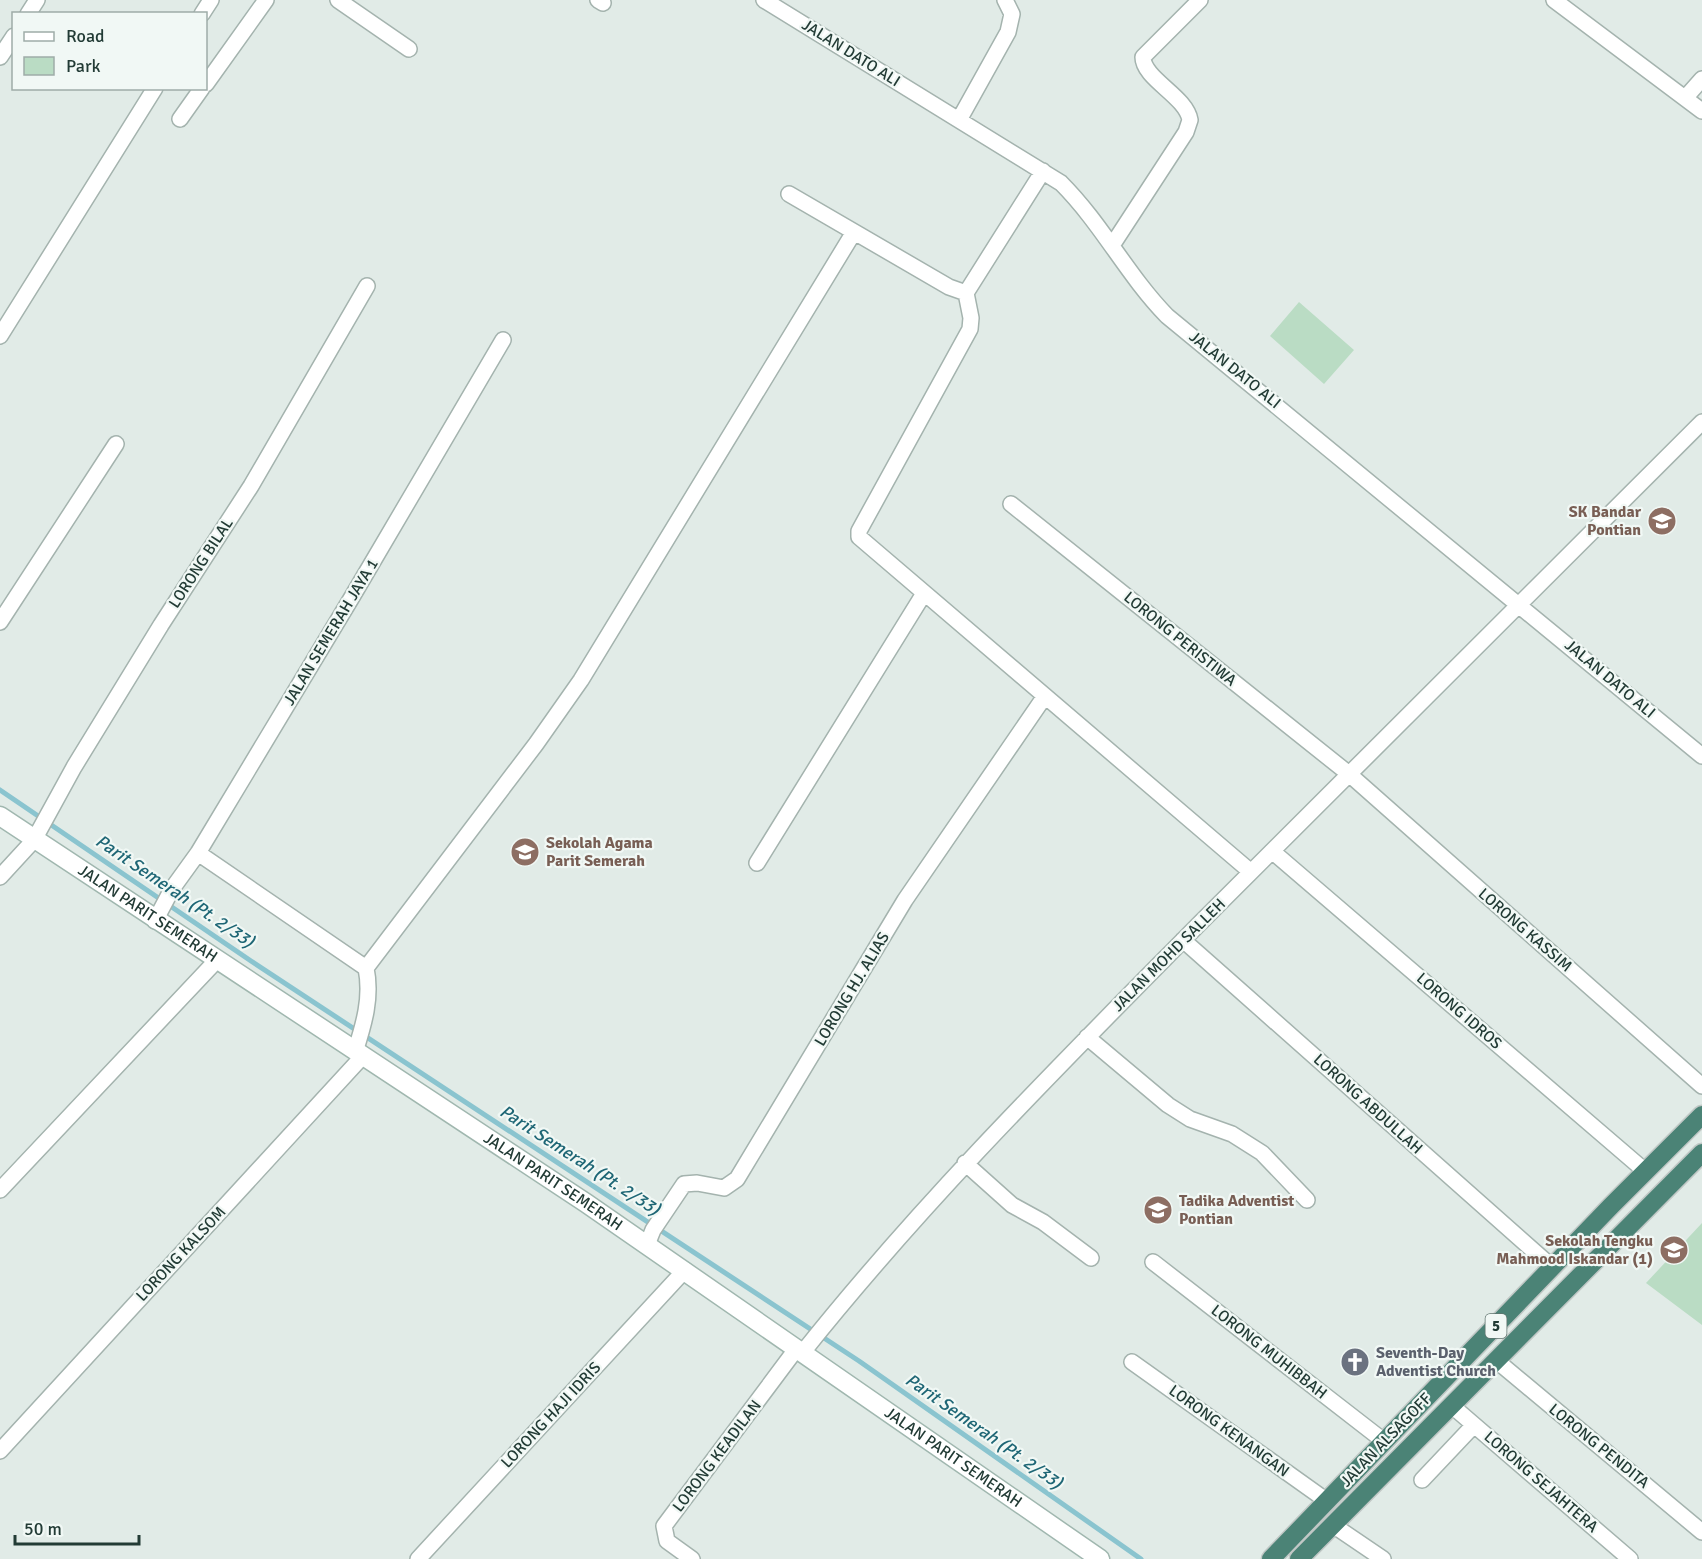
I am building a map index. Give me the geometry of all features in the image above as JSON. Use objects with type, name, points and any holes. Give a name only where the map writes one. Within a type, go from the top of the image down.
[{"type":"highway","name":"JALAN ALSAGOFF","points":[[1271,1559],[1645,1171],[1702,1115]]},
{"type":"highway","name":"JALAN ALSAGOFF","points":[[1299,1559],[1702,1153]]},
{"type":"main road","name":"JALAN PARIT SEMERAH","points":[[0,816],[36,836],[157,917],[216,961],[358,1055],[650,1237],[685,1270],[805,1346],[1100,1559]]},
{"type":"street","points":[[207,83],[266,0]]},
{"type":"street","points":[[338,0],[409,49]]},
{"type":"street","name":"JALAN DATO ALI","points":[[764,0],[1061,183],[1086,208],[1113,244],[1126,267],[1167,316],[1702,756]]},
{"type":"street","points":[[959,120],[1008,32],[1012,14],[1005,0]]},
{"type":"street","points":[[1113,244],[1186,132],[1190,120],[1185,108],[1147,69],[1143,57],[1200,0]]},
{"type":"street","points":[[1554,0],[1702,111]]},
{"type":"street","points":[[0,57],[12,39]]},
{"type":"street","points":[[1686,97],[1702,79]]},
{"type":"street","points":[[0,336],[154,90]]},
{"type":"street","points":[[180,119],[201,90]]},
{"type":"street","points":[[1043,171],[966,293],[971,318],[970,330],[858,534],[924,595],[1251,872]]},
{"type":"street","points":[[789,194],[949,287],[966,293]]},
{"type":"street","points":[[358,1055],[368,998],[366,968],[536,744],[581,680],[854,232]]},
{"type":"street","name":"LORONG BILAL","points":[[0,877],[36,836],[160,625],[251,486],[367,286]]},
{"type":"street","name":"JALAN SEMERAH JAYA 1","points":[[157,917],[172,889],[198,853],[503,340]]},
{"type":"street","name":"JALAN MOHD SALLEH","points":[[830,1318],[965,1163],[1087,1037],[1518,603],[1702,422]]},
{"type":"street","points":[[0,622],[116,444]]},
{"type":"street","name":"LORONG PERISTIWA","points":[[1011,504],[1349,774]]},
{"type":"street","points":[[757,863],[924,595]]},
{"type":"street","name":"LORONG HJ. ALIAS","points":[[650,1237],[667,1207],[684,1184],[697,1183],[724,1188],[737,1179],[905,900],[1045,696]]},
{"type":"street","name":"LORONG KASSIM","points":[[1349,774],[1702,1086]]},
{"type":"street","name":"LORONG IDROS","points":[[1272,851],[1645,1171]]},
{"type":"street","points":[[198,853],[366,968]]},
{"type":"street","name":"LORONG ABDULLAH","points":[[1183,940],[1552,1267]]},
{"type":"street","points":[[0,1190],[216,961]]},
{"type":"street","points":[[1087,1037],[1168,1105],[1190,1119],[1232,1134],[1262,1153],[1307,1200]]},
{"type":"street","name":"LORONG KALSOM","points":[[0,1451],[358,1055]]},
{"type":"street","points":[[965,1163],[1012,1205],[1043,1222],[1091,1258]]},
{"type":"street","name":"LORONG MUHIBBAH","points":[[1153,1263],[1384,1442]]},
{"type":"street","name":"LORONG HAJI IDRIS","points":[[418,1559],[685,1270]]},
{"type":"street","name":"LORONG KEADILAN","points":[[692,1559],[667,1541],[664,1526],[805,1346],[830,1318]]},
{"type":"street","name":"LORONG PENDITA","points":[[1497,1360],[1702,1532]]},
{"type":"street","name":"LORONG KENANGAN","points":[[1132,1362],[1327,1501]]},
{"type":"street","name":"LORONG SEJAHTERA","points":[[1451,1405],[1630,1559]]},
{"type":"street","points":[[1422,1480],[1474,1425]]},
{"type":"street","points":[[1333,1525],[1383,1559]]},
{"type":"green space","points":[[1299,302],[1354,350],[1324,384],[1270,336]]},
{"type":"green space","points":[[1702,1223],[1702,1325],[1646,1283]]},
{"type":"waterway","name":"Parit Semerah (Pt. 2/33)","points":[[0,790],[251,961],[859,1361],[1141,1559]]},
{"type":"place","name":"SK Bandar Pontian","points":[[1662,521]]},
{"type":"place","name":"Sekolah Agama Parit Semerah","points":[[525,852]]},
{"type":"place","name":"Tadika Adventist Pontian","points":[[1158,1210]]},
{"type":"place","name":"Sekolah Tengku Mahmood Iskandar (1)","points":[[1674,1250]]},
{"type":"place","name":"Seventh-Day Adventist Church","points":[[1355,1362]]}]
